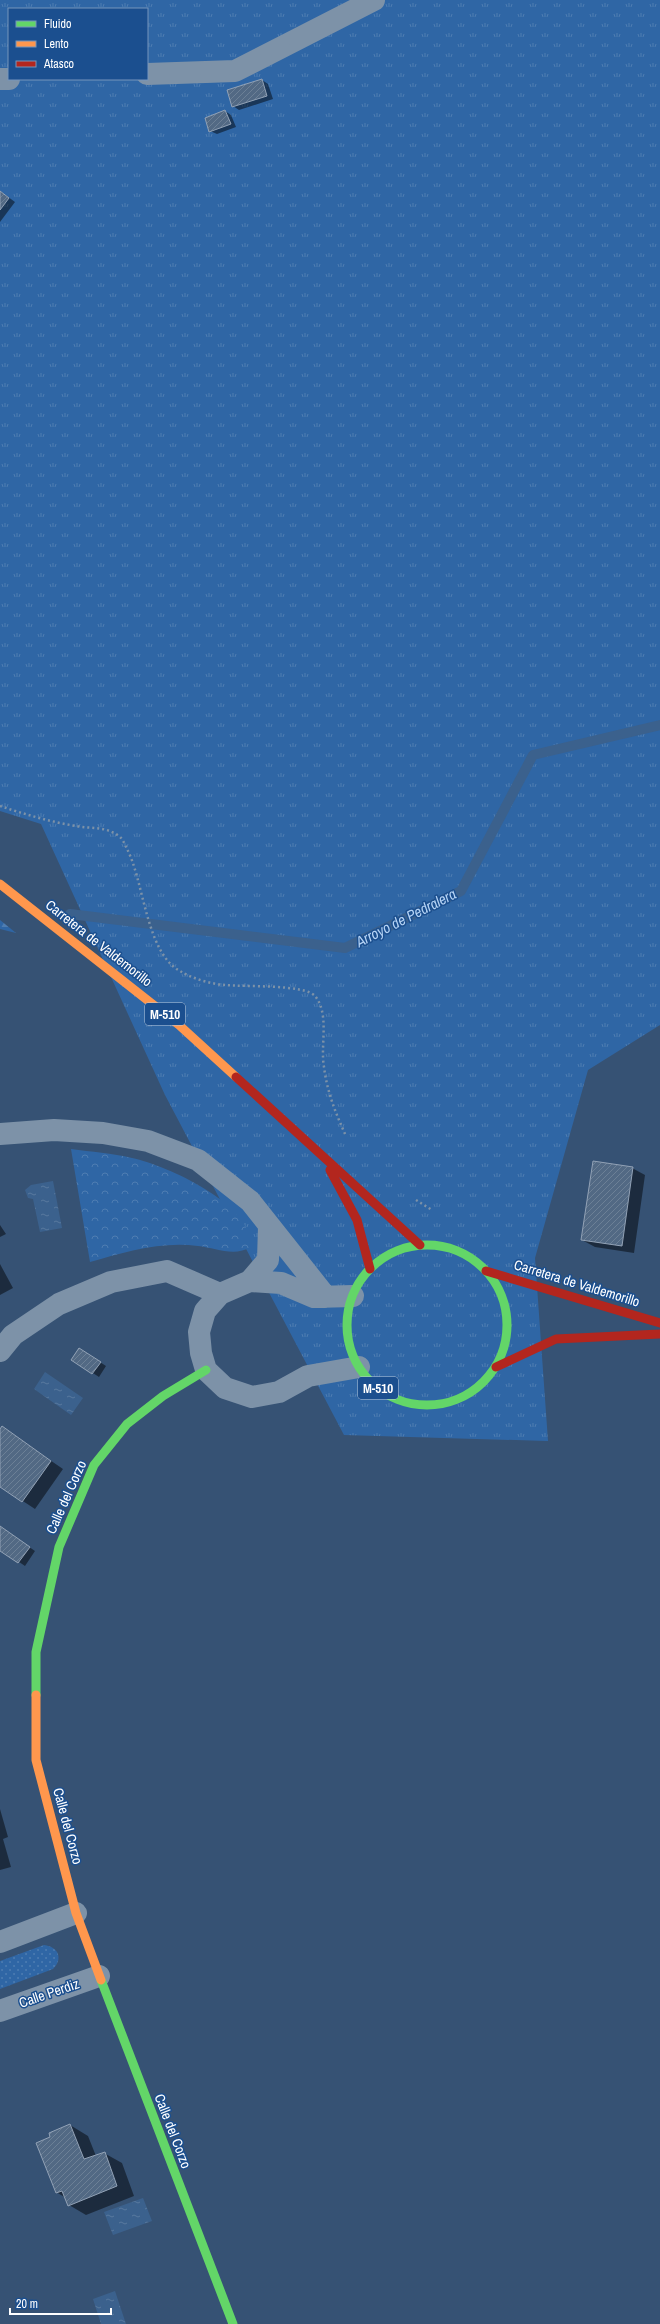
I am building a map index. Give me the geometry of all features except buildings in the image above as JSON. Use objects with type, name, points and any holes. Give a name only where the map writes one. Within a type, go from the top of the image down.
[{"type":"main road","name":"Carretera de Valdemorillo","points":[[0,884],[179,1024],[420,1245]]},
{"type":"main road","name":"Carretera de Valdemorillo","points":[[322,1154],[357,1220],[370,1269]]},
{"type":"main road","name":"M-510","points":[[420,1245],[444,1247],[467,1256],[486,1271],[500,1293],[507,1317],[505,1343],[496,1367],[481,1385],[461,1398],[439,1405],[415,1405],[393,1398],[374,1385],[358,1367],[349,1344],[347,1320],[353,1296],[370,1269],[384,1257],[402,1249],[420,1245]]},
{"type":"main road","name":"Carretera de Valdemorillo","points":[[486,1271],[660,1323]]},
{"type":"main road","name":"M-510","points":[[496,1367],[556,1339],[660,1334]]},
{"type":"main road","name":"Calle del Corzo","points":[[206,1370],[163,1396],[127,1424],[94,1465],[59,1547],[36,1652],[36,1760],[76,1913],[233,2324]]},
{"type":"street","points":[[148,74],[235,71],[374,0]]},
{"type":"street","points":[[0,1134],[61,1130],[103,1133],[148,1141],[198,1160],[250,1201],[326,1297]]},
{"type":"street","points":[[269,1226],[268,1260],[250,1281],[220,1294],[205,1311],[199,1332],[206,1370],[225,1388],[252,1397],[279,1392],[308,1376],[358,1367]]},
{"type":"street","points":[[0,1352],[13,1335],[59,1304],[111,1282],[167,1271],[220,1294]]},
{"type":"street","points":[[250,1281],[281,1283],[314,1297],[353,1296]]},
{"type":"street","points":[[0,1942],[76,1913]]},
{"type":"street","name":"Calle Perdiz","points":[[0,2011],[99,1976]]},
{"type":"path","points":[[0,806],[76,826],[105,828],[121,837],[137,874],[143,901],[156,943],[162,954],[178,971],[198,979],[224,985],[302,990],[315,996],[322,1011],[323,1066],[332,1104],[346,1137],[352,1142]]},
{"type":"path","points":[[414,1198],[432,1210]]},
{"type":"green space","points":[[0,0],[660,0],[660,1025],[588,1070],[535,1258],[548,1441],[344,1435],[165,1095],[41,824],[0,811]]},
{"type":"green space","points":[[0,920],[16,933],[0,929]]},
{"type":"green space","points":[[71,1149],[109,1154],[148,1162],[186,1178],[206,1189],[224,1202],[238,1216],[248,1231],[251,1247],[245,1250],[232,1252],[198,1246],[157,1246],[130,1251],[90,1262]]},
{"type":"green space","points":[[44,1945],[53,1948],[58,1954],[58,1961],[53,1969],[0,1989],[0,1961]]},
{"type":"water","points":[[53,1181],[62,1228],[40,1232],[33,1199],[28,1198],[25,1190],[31,1185]]},
{"type":"water","points":[[45,1372],[83,1398],[71,1415],[34,1389]]},
{"type":"water","points":[[143,2198],[152,2221],[113,2235],[104,2212]]},
{"type":"water","points":[[115,2291],[126,2324],[101,2324],[93,2299]]},
{"type":"waterway","name":"Arroyo de Pedralera","points":[[70,914],[345,948],[461,891],[533,755],[660,725]]},
{"type":"traffic: fast","points":[[427,1245],[458,1251],[478,1263],[489,1274],[501,1294],[507,1325],[501,1356],[489,1376],[478,1387],[458,1399],[427,1405],[396,1399],[376,1387],[365,1376],[353,1356],[347,1325],[353,1294],[365,1274],[376,1263],[396,1251],[427,1245]]},
{"type":"traffic: fast","points":[[36,1695],[36,1652],[59,1547],[94,1465],[127,1424],[163,1396],[206,1370]]},
{"type":"traffic: fast","points":[[101,1980],[233,2324]]},
{"type":"traffic: slow","points":[[0,884],[179,1025],[236,1077]]},
{"type":"traffic: slow","points":[[36,1695],[36,1760],[76,1913],[101,1980]]},
{"type":"traffic: jam","points":[[236,1077],[420,1245]]},
{"type":"traffic: jam","points":[[330,1170],[357,1220],[370,1269]]},
{"type":"traffic: jam","points":[[486,1271],[660,1323]]},
{"type":"traffic: jam","points":[[496,1367],[556,1339],[660,1334]]}]
